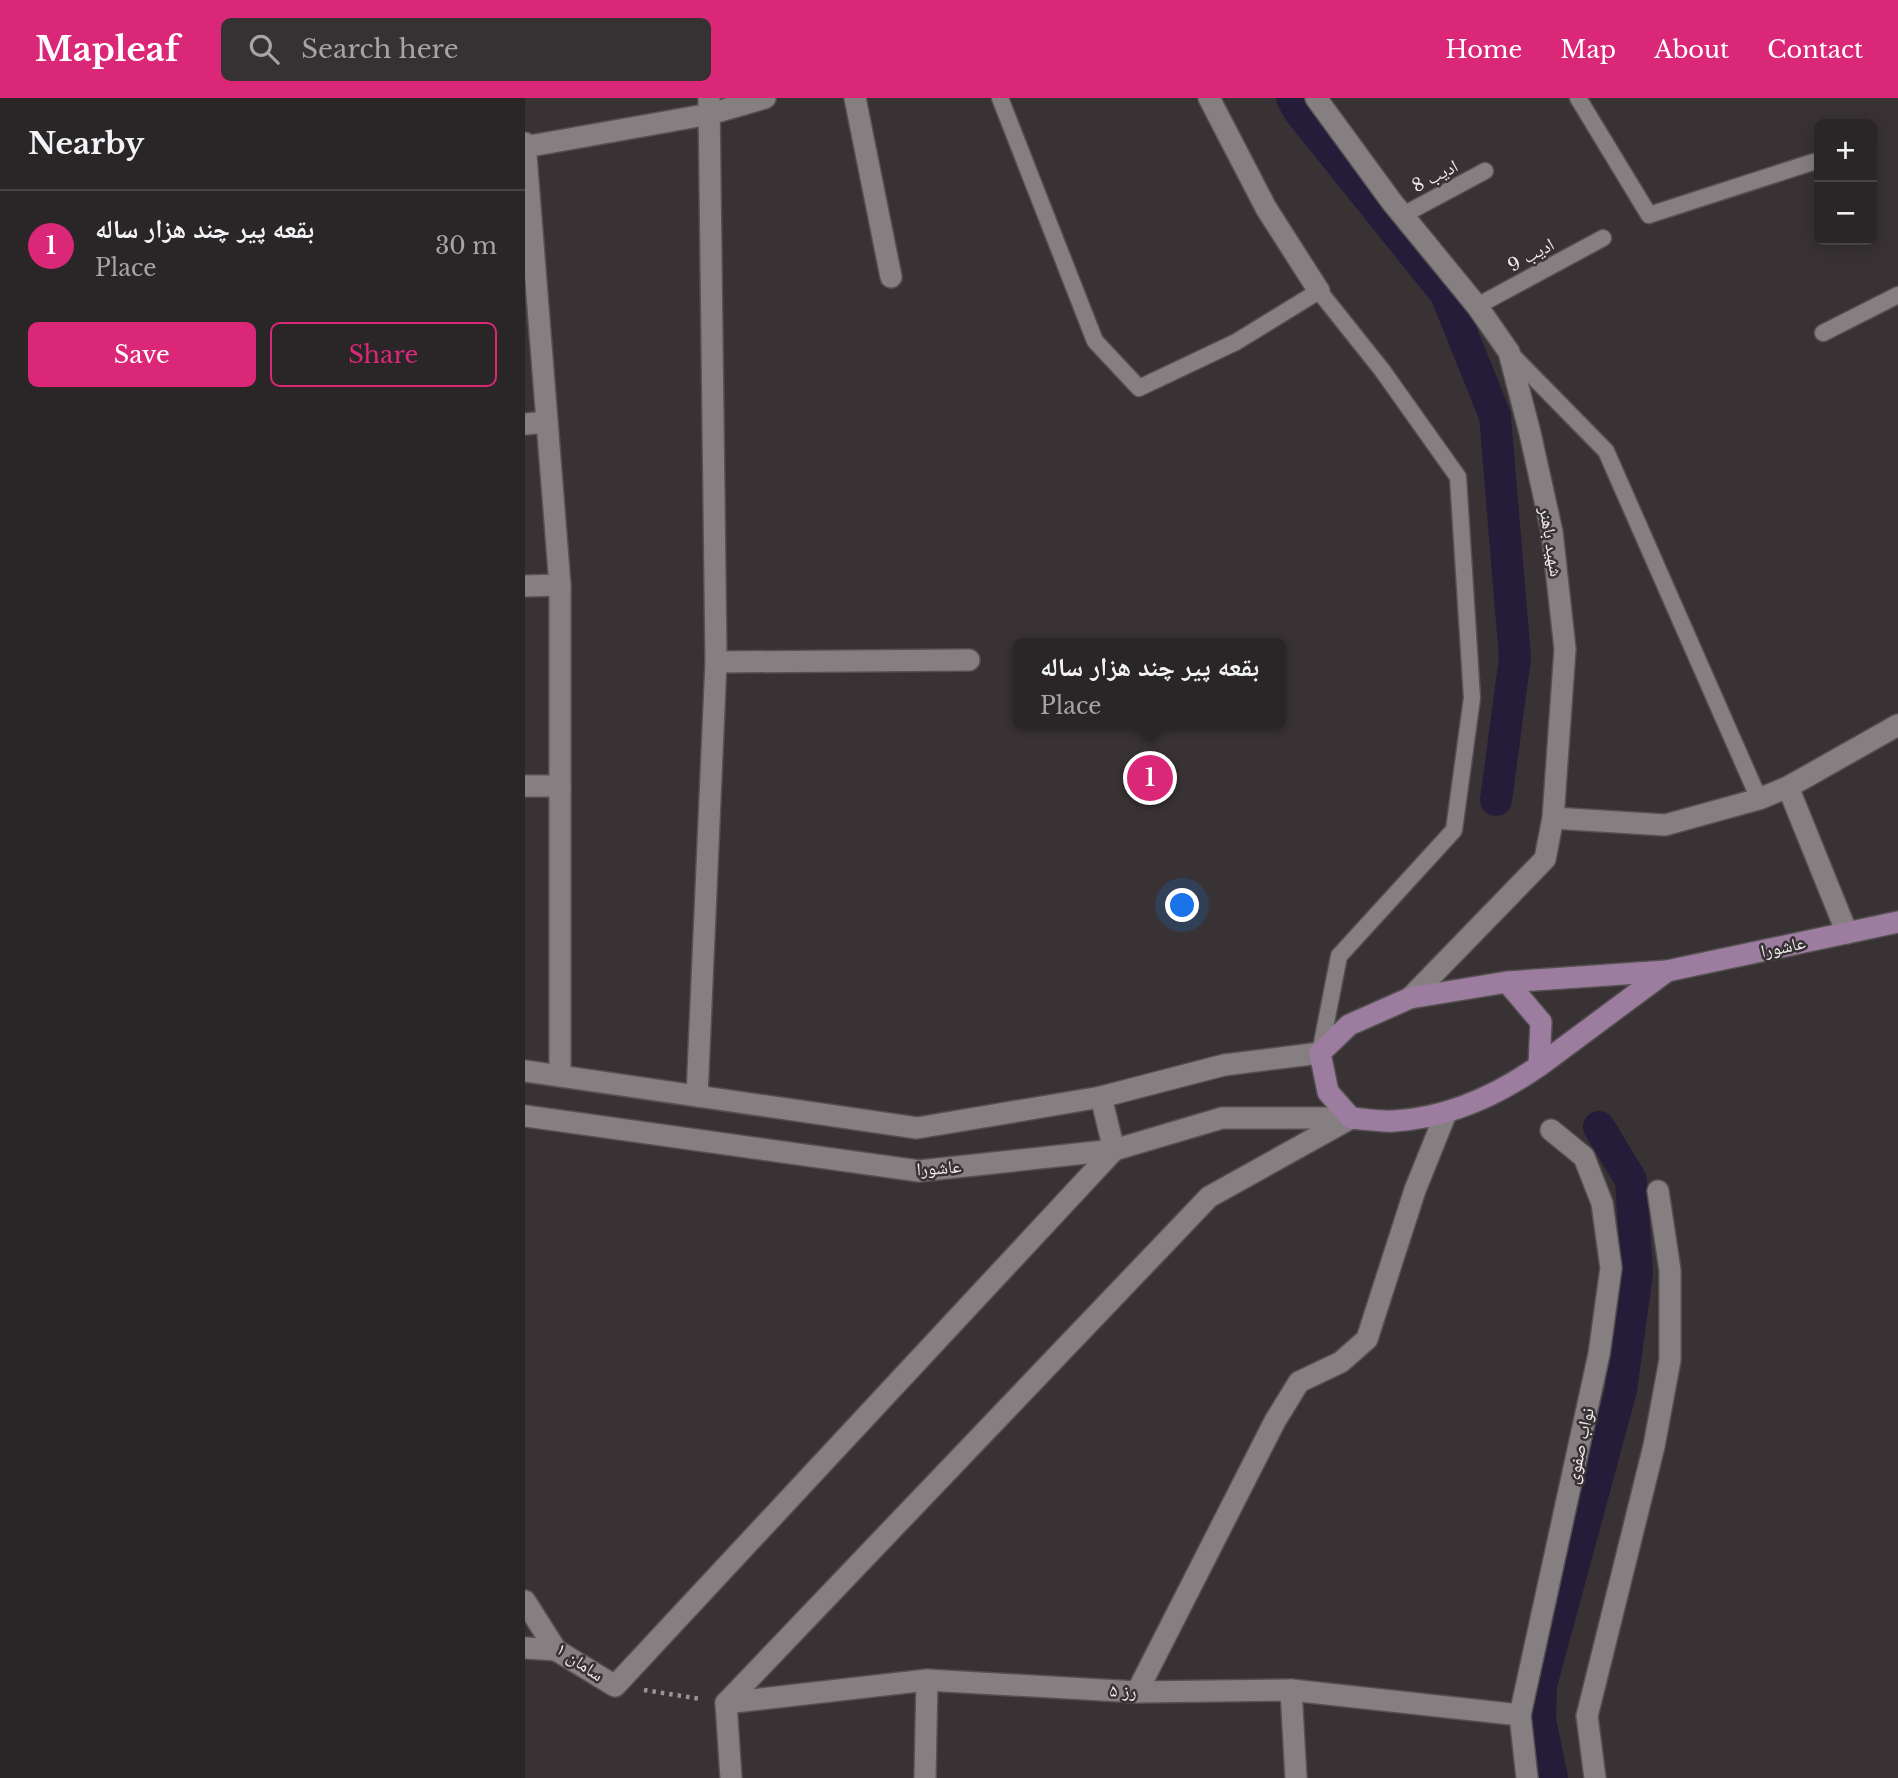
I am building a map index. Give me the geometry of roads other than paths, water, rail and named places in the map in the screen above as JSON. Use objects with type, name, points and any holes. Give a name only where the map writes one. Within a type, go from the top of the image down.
[{"type":"main road","name":"عاشورا","points":[[1320,1053],[1349,1025],[1410,999],[1507,982],[1667,971],[1898,922]]},
{"type":"main road","points":[[1320,1053],[1328,1092],[1350,1118],[1393,1121],[1446,1113],[1510,1086],[1667,971]]},
{"type":"main road","points":[[1507,982],[1541,1022],[1539,1066]]},
{"type":"street","points":[[560,1076],[560,585],[529,234],[525,145],[710,106],[765,98]]},
{"type":"street","points":[[855,98],[891,277]]},
{"type":"street","points":[[1209,98],[1266,208],[1319,291]]},
{"type":"street","name":"شهید باهنر","points":[[1317,99],[1403,215],[1477,306],[1509,352],[1552,532],[1565,649],[1553,818],[1545,859],[1410,999]]},
{"type":"street","points":[[697,1096],[716,662],[710,106]]},
{"type":"street","points":[[525,424],[547,422]]},
{"type":"street","points":[[525,586],[560,585]]},
{"type":"street","points":[[716,662],[969,660]]},
{"type":"street","points":[[1553,818],[1665,825],[1759,799],[1788,787],[1898,725]]},
{"type":"street","points":[[525,786],[560,786]]},
{"type":"street","points":[[1788,787],[1847,933]]},
{"type":"street","points":[[525,1071],[917,1128],[1101,1097],[1224,1065],[1320,1053]]},
{"type":"street","points":[[1101,1097],[1114,1150]]},
{"type":"street","points":[[1137,1692],[1275,1421],[1299,1382],[1341,1362],[1367,1339],[1415,1190],[1446,1113]]},
{"type":"street","name":"عاشورا","points":[[525,1116],[919,1171],[1114,1150],[1222,1118],[1350,1118]]},
{"type":"street","points":[[731,1778],[726,1703],[1209,1197],[1350,1118]]},
{"type":"street","name":"نواب صفوی","points":[[1528,1778],[1520,1716],[1599,1354],[1611,1268],[1602,1203],[1584,1157],[1551,1129]]},
{"type":"street","name":"سامان ۱","points":[[525,1601],[556,1650],[615,1686],[1114,1150]]},
{"type":"street","points":[[1595,1778],[1587,1716],[1654,1447],[1670,1360],[1670,1270],[1658,1191]]},
{"type":"street","points":[[525,1648],[556,1650]]},
{"type":"street","points":[[925,1778],[927,1680]]},
{"type":"street","name":"رز ۵","points":[[726,1703],[927,1680],[1137,1692],[1291,1690],[1520,1716]]},
{"type":"street","points":[[1291,1690],[1296,1778]]},
{"type":"lane","points":[[1000,98],[1095,341],[1139,388],[1236,342],[1319,291],[1382,370],[1458,477],[1472,698],[1454,830],[1339,956],[1320,1053]]},
{"type":"lane","points":[[1578,98],[1649,215],[1813,162]]},
{"type":"lane","name":"ادیب 8","points":[[1403,215],[1485,172]]},
{"type":"lane","name":"ادیب 9","points":[[1477,306],[1603,238]]},
{"type":"lane","points":[[1823,333],[1898,295]]},
{"type":"lane","points":[[1509,352],[1606,451],[1759,799]]},
{"type":"waterway","points":[[1292,98],[1299,111],[1446,294],[1495,416],[1515,658],[1496,800]]},
{"type":"waterway","points":[[1552,1778],[1540,1720],[1541,1685],[1621,1390],[1637,1273],[1631,1180],[1599,1127]]},
{"type":"place","name":"بقعه پیر چند هزار ساله","points":[[1150,778]]}]
